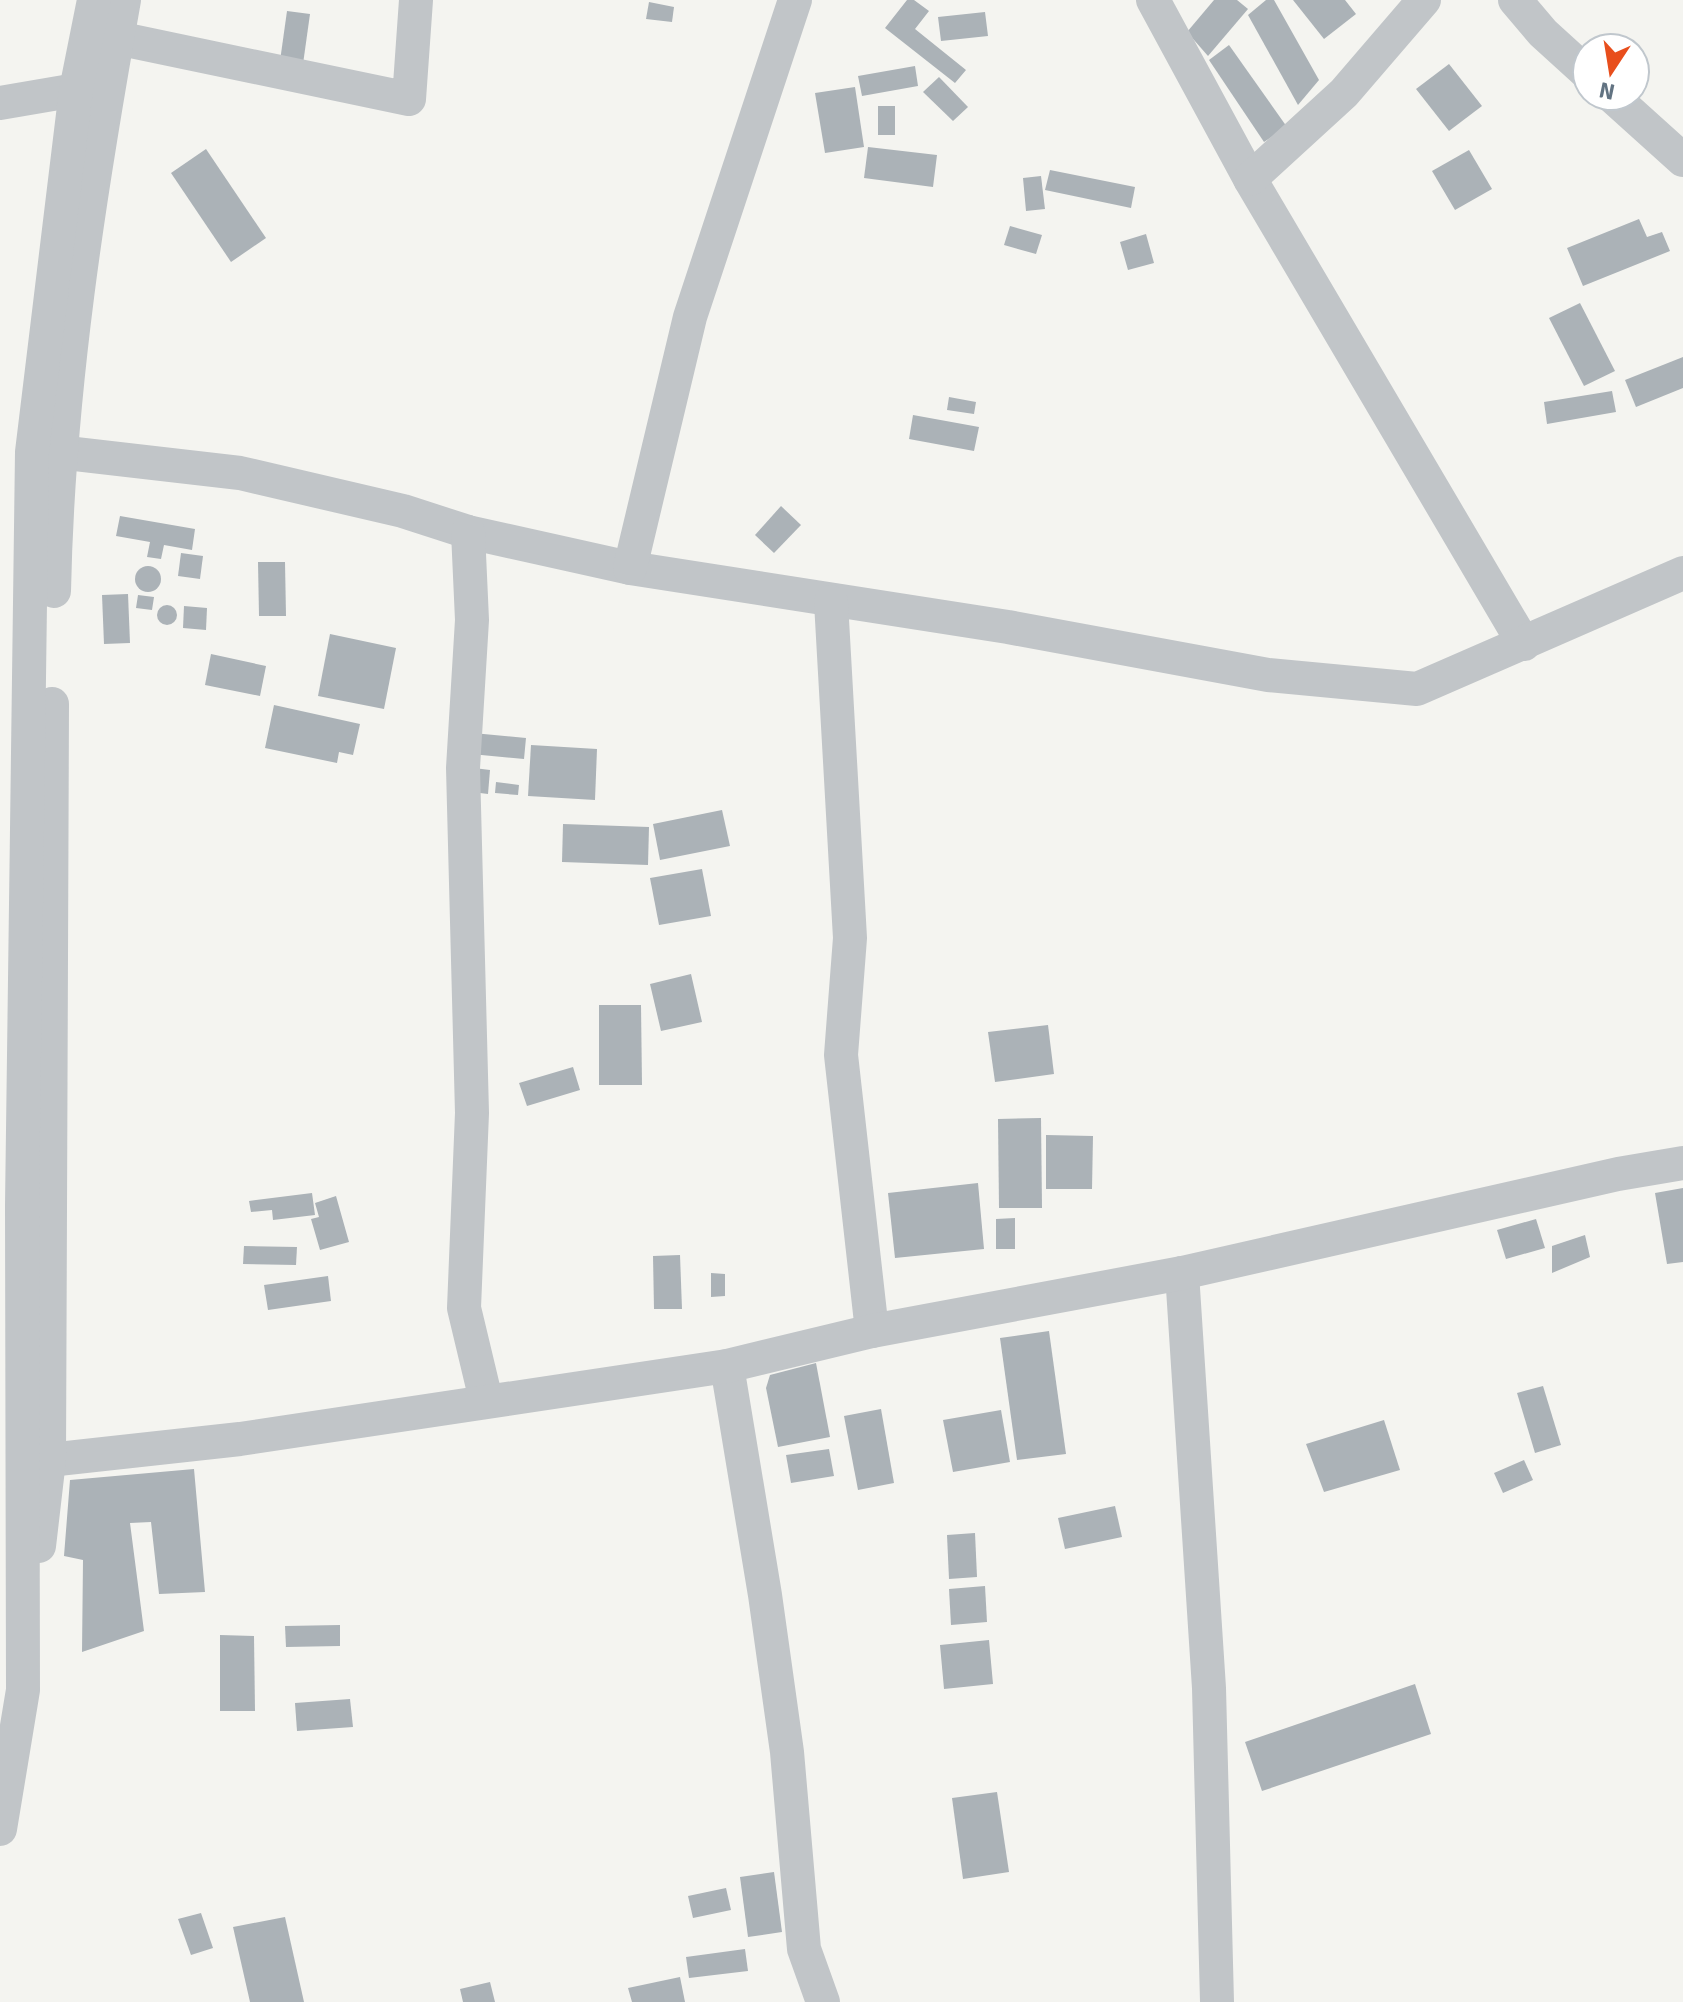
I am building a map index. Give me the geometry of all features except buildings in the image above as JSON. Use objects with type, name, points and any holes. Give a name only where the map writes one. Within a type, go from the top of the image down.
[{"type":"street","points":[[23,1690],[11,1204],[32,452],[76,90],[94,0]]},
{"type":"street","points":[[0,1829],[23,1690],[49,1460],[52,658],[58,452],[77,283],[124,0]]},
{"type":"street","points":[[117,38],[409,99],[416,0]]},
{"type":"street","points":[[630,568],[690,317],[795,0]]},
{"type":"street","points":[[1153,0],[1250,179],[1524,644]]},
{"type":"street","points":[[1250,179],[1344,93],[1424,0]]},
{"type":"street","points":[[1515,0],[1543,33],[1571,58]]},
{"type":"street","points":[[0,103],[76,90]]},
{"type":"street","points":[[1630,112],[1683,160]]},
{"type":"street","points":[[58,452],[240,473],[403,511],[468,532],[630,568],[831,602],[1008,627],[1268,675],[1374,687],[1417,689],[1683,573]]},
{"type":"street","points":[[468,532],[472,620],[463,768],[472,1113],[464,1308],[486,1400]]},
{"type":"street","points":[[831,602],[850,938],[841,1055],[872,1331]]},
{"type":"street","points":[[49,1460],[240,1439],[727,1366],[872,1331],[1182,1273],[1618,1174],[1683,1163]]},
{"type":"street","points":[[1182,1273],[1209,1688],[1217,2002]]},
{"type":"street","points":[[727,1366],[787,1752],[804,1949],[823,2002]]}]
